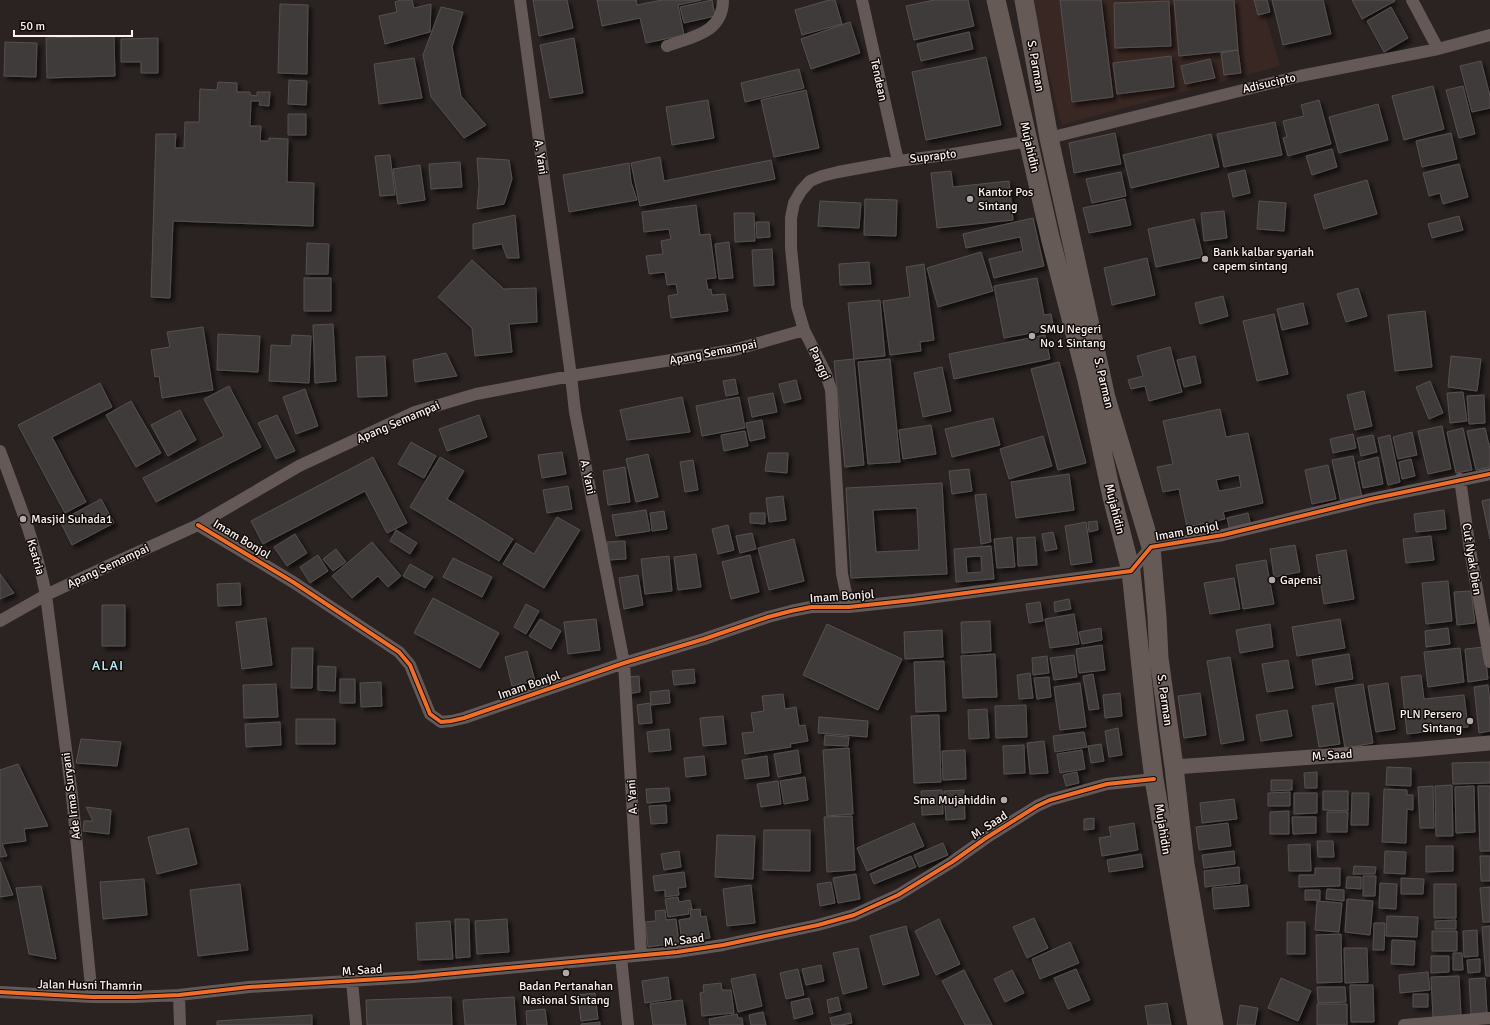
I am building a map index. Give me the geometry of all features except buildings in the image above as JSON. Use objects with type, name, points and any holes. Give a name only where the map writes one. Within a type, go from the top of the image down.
[{"type":"main road","name":"Mujahidin","points":[[996,0],[1050,237],[1087,380],[1112,497],[1131,571],[1154,779],[1197,1025]]},
{"type":"main road","name":"S. Parman","points":[[1024,0],[1049,138],[1106,398],[1151,547],[1159,658],[1174,767]]},
{"type":"main road","name":"Mujahidin","points":[[1174,767],[1185,864],[1214,1025]]},
{"type":"street","name":"A. Yani","points":[[520,0],[575,412],[624,663],[641,955]]},
{"type":"street","points":[[667,46],[706,31],[720,19],[723,0]]},
{"type":"street","name":"Tendean","points":[[862,0],[898,161]]},
{"type":"street","points":[[1412,0],[1438,49]]},
{"type":"street","name":"Adisucipto","points":[[1049,138],[1300,76],[1438,49],[1490,35]]},
{"type":"street","name":"Suprapto","points":[[838,172],[1028,141]]},
{"type":"street","name":"Panggi","points":[[838,172],[810,181],[801,191],[794,203],[791,218],[791,248],[797,306],[804,330],[826,374],[831,390],[842,574],[849,607]]},
{"type":"street","name":"Apang Semampai","points":[[0,621],[46,596],[112,564],[198,525],[299,466],[415,412],[476,394],[571,376],[734,350],[804,330]]},
{"type":"street","name":"Ksatria","points":[[0,451],[39,563],[46,596]]},
{"type":"street","name":"Imam Bonjol","points":[[198,525],[293,582],[399,652],[410,665],[430,714],[442,722],[464,718],[624,663],[791,611],[811,607],[849,607],[913,600],[1131,571],[1151,547],[1223,535],[1371,499],[1460,479],[1490,474]]},
{"type":"street","name":"Cut Nyak Dien","points":[[1460,479],[1470,550],[1490,662]]},
{"type":"street","name":"Ade Irma Suryani","points":[[46,596],[72,796],[92,997]]},
{"type":"street","name":"M. Saad","points":[[1174,767],[1490,743]]},
{"type":"street","name":"M. Saad","points":[[179,994],[249,987],[413,977],[641,955],[723,945],[818,925],[854,916],[898,895],[952,862],[1036,806],[1050,800],[1107,784],[1154,779]]},
{"type":"street","points":[[621,957],[628,1025]]},
{"type":"street","points":[[352,981],[356,1025]]},
{"type":"street","name":"Jalan Husni Thamrin","points":[[0,992],[92,997],[134,997],[179,994]]},
{"type":"street","points":[[179,994],[180,1025]]},
{"type":"street","points":[[1404,1025],[1490,1018]]},
{"type":"shaded area","points":[[1032,0],[1261,0],[1280,66],[1061,125]]},
{"type":"cycle path","points":[[198,525],[293,582],[399,652],[410,665],[430,714],[441,722],[464,718],[624,663],[791,611],[811,607],[849,607],[913,600],[1131,571],[1151,547],[1223,535],[1371,499],[1490,474]]},
{"type":"cycle path","points":[[0,992],[92,997],[179,995],[249,987],[413,977],[677,952],[723,945],[818,925],[854,915],[898,895],[952,862],[986,838],[1037,806],[1050,800],[1107,784],[1154,779]]},
{"type":"place","name":"Kantor Pos Sintang","points":[[970,199]]},
{"type":"place","name":"Bank kalbar syariah capem sintang","points":[[1205,259]]},
{"type":"place","name":"SMU Negeri No 1 Sintang","points":[[1032,336]]},
{"type":"place","name":"Masjid Suhada1","points":[[23,519]]},
{"type":"place","name":"Gapensi","points":[[1272,580]]},
{"type":"place","name":"PLN Persero Sintang","points":[[1470,721]]},
{"type":"place","name":"Sma Mujahiddin","points":[[1004,800]]},
{"type":"place","name":"Badan Pertanahan Nasional Sintang","points":[[566,973]]},
{"type":"district","name":"ALAI","points":[[108,665]]}]
